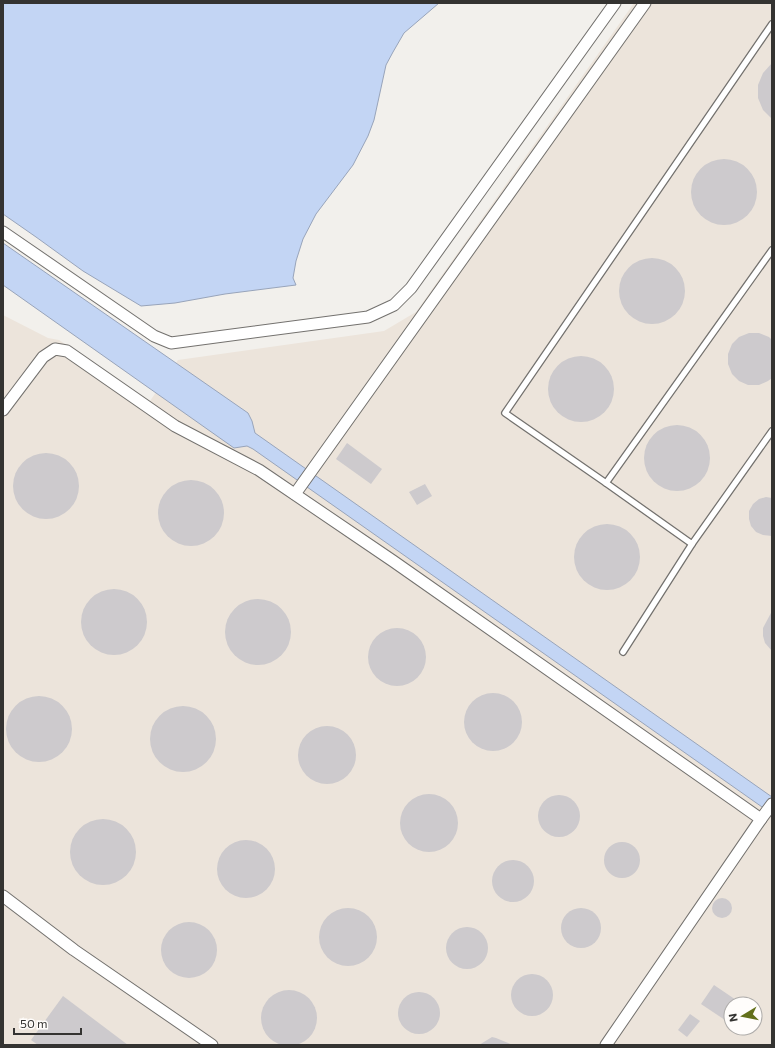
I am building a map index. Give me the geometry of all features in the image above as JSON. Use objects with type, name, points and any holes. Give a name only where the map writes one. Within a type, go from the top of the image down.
[{"type":"street","points":[[3,232],[154,336],[171,343],[368,317],[394,305],[411,288],[615,3]]},
{"type":"street","points":[[297,491],[645,3]]},
{"type":"street","points":[[3,410],[43,357],[55,349],[67,352],[175,426],[297,491],[766,812],[606,1045]]},
{"type":"street","points":[[3,896],[74,950],[212,1045]]},
{"type":"lane","points":[[692,544],[505,413],[772,24]]},
{"type":"lane","points":[[606,483],[772,250]]},
{"type":"lane","points":[[623,652],[692,544],[772,431]]},
{"type":"shaded area","points":[[634,3],[772,3],[772,1045],[3,1045],[3,315],[48,338],[59,340],[150,401],[178,360],[384,331],[416,312]]},
{"type":"water","points":[[3,3],[439,3],[404,33],[386,65],[374,120],[368,136],[353,165],[316,214],[303,239],[296,261],[293,278],[296,285],[225,294],[175,303],[141,306],[83,271],[3,214]]},
{"type":"water","points":[[3,243],[248,413],[255,433],[772,797],[772,814],[253,449],[247,446],[234,448],[3,285]]},
{"type":"building","points":[[772,63],[772,119],[763,110],[758,98],[758,85],[763,73]]},
{"type":"building","points":[[718,159],[730,159],[737,161],[748,168],[755,179],[757,192],[755,205],[748,216],[737,223],[730,225],[718,225],[711,223],[700,216],[693,205],[691,198],[691,186],[693,179],[700,168],[711,161]]},
{"type":"building","points":[[646,258],[658,258],[670,263],[680,273],[685,285],[683,304],[670,319],[658,324],[646,324],[634,319],[624,309],[619,297],[619,285],[624,273],[634,263]]},
{"type":"building","points":[[749,333],[759,333],[769,337],[772,340],[772,378],[759,385],[748,385],[739,381],[732,374],[728,364],[728,354],[732,344],[739,337]]},
{"type":"building","points":[[575,356],[587,356],[599,361],[609,371],[614,383],[612,402],[599,417],[587,422],[575,422],[563,417],[553,407],[548,395],[548,383],[553,371],[563,361]]},
{"type":"building","points":[[671,425],[683,425],[695,430],[705,440],[710,452],[708,471],[695,486],[683,491],[671,491],[659,486],[649,476],[644,464],[644,452],[649,440],[659,430]]},
{"type":"building","points":[[347,443],[382,469],[371,484],[336,459]]},
{"type":"building","points":[[46,453],[59,455],[69,463],[77,473],[79,486],[77,499],[69,509],[59,517],[46,519],[33,517],[23,509],[15,499],[13,486],[15,473],[23,463],[33,455]]},
{"type":"building","points":[[191,480],[204,482],[214,490],[222,500],[224,513],[222,526],[214,536],[204,544],[191,546],[178,544],[168,536],[160,526],[158,513],[160,500],[168,490],[178,482]]},
{"type":"building","points":[[425,484],[432,496],[417,505],[409,492]]},
{"type":"building","points":[[766,497],[772,498],[772,536],[763,535],[756,532],[751,526],[749,519],[749,511],[753,504],[759,499]]},
{"type":"building","points":[[601,524],[613,524],[620,526],[631,533],[638,544],[640,557],[638,570],[631,581],[620,588],[613,590],[601,590],[594,588],[583,581],[576,570],[574,563],[574,551],[576,544],[583,533],[594,526]]},
{"type":"building","points":[[114,589],[127,591],[137,599],[145,609],[147,622],[145,635],[137,645],[127,653],[114,655],[101,653],[91,645],[83,635],[81,622],[83,609],[91,599],[101,591]]},
{"type":"building","points":[[258,599],[271,601],[281,609],[289,619],[291,632],[289,645],[281,655],[271,663],[258,665],[245,663],[235,655],[227,645],[225,632],[227,619],[235,609],[245,601]]},
{"type":"building","points":[[772,611],[772,651],[765,643],[763,628]]},
{"type":"building","points":[[397,628],[408,630],[421,641],[424,646],[426,657],[424,668],[413,681],[408,684],[397,686],[386,684],[373,673],[370,668],[368,657],[370,646],[381,633],[386,630]]},
{"type":"building","points":[[493,693],[504,695],[517,706],[520,711],[522,722],[520,733],[509,746],[504,749],[493,751],[482,749],[469,738],[466,733],[464,722],[466,711],[477,698],[482,695]]},
{"type":"building","points":[[39,696],[52,698],[62,706],[70,716],[72,729],[70,742],[62,752],[52,760],[39,762],[26,760],[16,752],[8,742],[6,729],[8,716],[16,706],[26,698]]},
{"type":"building","points":[[183,706],[196,708],[206,716],[214,726],[216,739],[214,752],[206,762],[196,770],[183,772],[170,770],[160,762],[152,752],[150,739],[152,726],[160,716],[170,708]]},
{"type":"building","points":[[327,726],[338,728],[351,739],[354,744],[356,755],[354,766],[343,779],[338,782],[327,784],[316,782],[303,771],[300,766],[298,755],[300,744],[311,731],[316,728]]},
{"type":"building","points":[[429,794],[440,796],[453,807],[456,812],[458,823],[456,834],[445,847],[440,850],[429,852],[418,850],[405,839],[402,834],[400,823],[402,812],[413,799],[418,796]]},
{"type":"building","points":[[555,795],[563,795],[571,798],[577,804],[580,816],[577,828],[571,834],[563,837],[555,837],[547,834],[541,828],[538,820],[538,812],[541,804],[547,798]]},
{"type":"building","points":[[103,819],[116,821],[126,829],[134,839],[136,852],[134,865],[126,875],[116,883],[103,885],[90,883],[80,875],[72,865],[70,852],[72,839],[80,829],[90,821]]},
{"type":"building","points":[[246,840],[257,842],[270,853],[273,858],[275,869],[273,880],[262,893],[257,896],[246,898],[235,896],[222,885],[219,880],[217,869],[219,858],[230,845],[235,842]]},
{"type":"building","points":[[622,842],[635,847],[640,860],[635,873],[622,878],[609,873],[604,860],[609,847]]},
{"type":"building","points":[[509,860],[517,860],[525,863],[531,869],[534,881],[531,893],[525,899],[517,902],[509,902],[501,899],[495,893],[492,885],[492,877],[495,869],[501,863]]},
{"type":"building","points":[[722,898],[729,901],[732,908],[729,915],[722,918],[715,915],[712,908],[715,901]]},
{"type":"building","points":[[348,908],[359,910],[372,921],[375,926],[377,937],[375,948],[364,961],[359,964],[348,966],[337,964],[324,953],[321,948],[319,937],[321,926],[332,913],[337,910]]},
{"type":"building","points":[[577,908],[585,908],[592,911],[598,917],[601,928],[598,939],[592,945],[585,948],[577,948],[570,945],[564,939],[561,932],[561,924],[564,917],[570,911]]},
{"type":"building","points":[[189,922],[200,924],[209,930],[215,939],[217,950],[215,961],[209,970],[200,976],[189,978],[178,976],[169,970],[163,961],[161,950],[163,939],[169,930],[178,924]]},
{"type":"building","points":[[463,927],[471,927],[479,930],[485,936],[488,948],[485,960],[479,966],[471,969],[463,969],[455,966],[449,960],[446,952],[446,944],[449,936],[455,930]]},
{"type":"building","points":[[528,974],[536,974],[544,977],[550,983],[553,995],[550,1007],[544,1013],[536,1016],[528,1016],[520,1013],[514,1007],[511,999],[511,991],[514,983],[520,977]]},
{"type":"building","points":[[714,985],[730,996],[723,996],[723,1019],[701,1004]]},
{"type":"building","points":[[283,990],[295,990],[305,994],[313,1002],[317,1012],[317,1024],[313,1034],[305,1042],[295,1046],[283,1046],[273,1042],[265,1034],[261,1024],[261,1012],[265,1002],[273,994]]},
{"type":"building","points":[[415,992],[423,992],[431,995],[437,1001],[440,1013],[437,1025],[431,1031],[423,1034],[415,1034],[407,1031],[401,1025],[398,1017],[398,1009],[401,1001],[407,995]]},
{"type":"building","points":[[63,996],[128,1045],[38,1045],[31,1040]]},
{"type":"building","points":[[690,1014],[700,1021],[687,1037],[678,1030]]},
{"type":"building","points":[[492,1037],[496,1038],[513,1045],[479,1045]]}]
